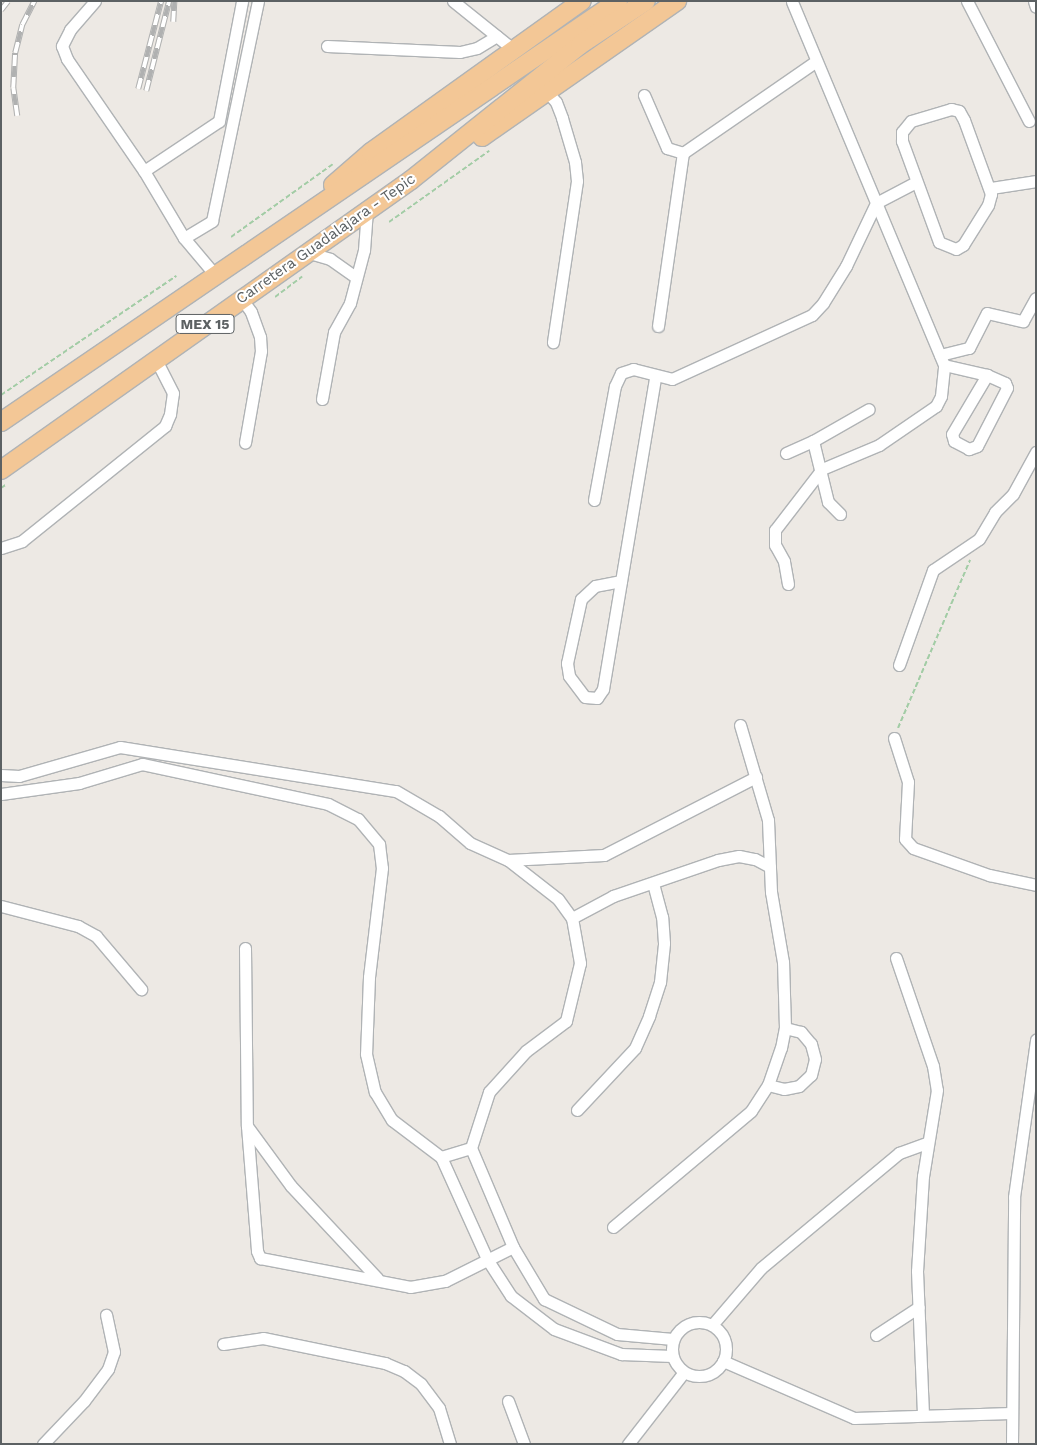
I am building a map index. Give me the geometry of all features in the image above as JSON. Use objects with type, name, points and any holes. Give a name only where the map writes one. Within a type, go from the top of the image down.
[{"type":"highway","points":[[279,234],[371,152],[582,1]]},
{"type":"highway","name":"Carretera Guadalajara - Tepic","points":[[1,422],[618,1]]},
{"type":"highway","name":"Carretera Guadalajara - Tepic","points":[[1,470],[306,252],[411,180],[580,45],[646,1]]},
{"type":"highway","points":[[411,180],[456,156],[678,1]]},
{"type":"street","points":[[95,1],[70,30],[62,46],[67,60],[144,171],[184,238],[216,276]]},
{"type":"street","points":[[144,171],[219,120],[242,1]]},
{"type":"street","points":[[184,238],[212,221],[258,1]]},
{"type":"street","points":[[453,1],[514,50]]},
{"type":"street","points":[[788,584],[784,561],[775,545],[774,530],[822,469],[879,445],[936,406],[941,396],[942,360],[792,1]]},
{"type":"street","points":[[967,1],[1030,121]]},
{"type":"street","points":[[1034,1],[1036,6]]},
{"type":"street","points":[[327,46],[460,52],[477,48],[497,36]]},
{"type":"street","points":[[658,326],[683,153],[816,62]]},
{"type":"street","points":[[546,92],[556,102],[562,118],[575,162],[576,181],[553,342]]},
{"type":"street","points":[[644,95],[667,148],[683,153]]},
{"type":"street","points":[[951,109],[959,111],[991,188],[988,205],[963,245],[956,249],[939,242],[916,182],[902,141],[902,132],[912,121],[951,109]]},
{"type":"street","points":[[991,188],[1036,181]]},
{"type":"street","points":[[594,500],[615,386],[621,373],[633,370],[655,377],[672,379],[812,315],[823,303],[846,266],[876,203],[916,182]]},
{"type":"street","points":[[322,398],[334,332],[350,302],[354,276],[364,250],[368,210]]},
{"type":"street","points":[[306,252],[330,259],[354,276]]},
{"type":"street","points":[[241,298],[251,312],[260,337],[261,351],[245,443]]},
{"type":"street","points":[[942,360],[968,348],[987,313],[1023,321],[1036,298]]},
{"type":"street","points":[[1,548],[22,541],[165,426],[170,414],[173,393],[156,359]]},
{"type":"street","points":[[942,360],[987,375],[1005,383],[1007,392],[977,446],[969,449],[954,441],[952,434],[987,375]]},
{"type":"street","points":[[621,581],[595,586],[581,599],[567,663],[569,676],[585,697],[597,698],[603,689],[621,581],[655,377]]},
{"type":"street","points":[[786,453],[813,442],[869,409]]},
{"type":"street","points":[[813,442],[822,469],[828,502],[840,514]]},
{"type":"street","points":[[899,665],[933,570],[979,539],[995,512],[1013,494],[1036,452]]},
{"type":"street","points":[[613,1227],[751,1111],[768,1084],[785,1028],[782,962],[773,910],[768,820],[740,725]]},
{"type":"street","points":[[894,738],[908,782],[905,839],[913,848],[989,875],[1036,885]]},
{"type":"street","points":[[1,775],[20,776],[120,747],[396,791],[439,816],[470,842],[508,860],[558,900],[572,918],[580,963],[566,1020],[526,1051],[490,1092],[472,1148],[513,1248],[544,1299],[617,1334],[673,1339]]},
{"type":"street","points":[[107,751],[112,773]]},
{"type":"street","points":[[1,794],[59,786],[142,764],[328,804],[358,819],[378,844],[382,868],[369,977],[366,1054],[375,1092],[392,1120],[441,1157],[488,1259],[511,1296],[554,1329],[621,1354],[672,1356]]},
{"type":"street","points":[[237,784],[239,765]]},
{"type":"street","points":[[55,766],[59,786]]},
{"type":"street","points":[[508,860],[604,855],[756,777]]},
{"type":"street","points":[[572,918],[613,896],[739,856],[755,859],[770,867]]},
{"type":"street","points":[[577,1110],[635,1048],[650,1016],[660,982],[664,943],[662,917],[652,883]]},
{"type":"street","points":[[1,906],[78,926],[96,936],[141,989]]},
{"type":"street","points":[[245,948],[247,1126],[257,1251],[260,1258],[377,1278],[410,1286],[446,1281],[513,1248]]},
{"type":"street","points":[[896,958],[933,1066],[937,1090],[927,1143],[917,1271],[923,1414]]},
{"type":"street","points":[[768,1084],[784,1089],[799,1086],[811,1075],[815,1059],[812,1044],[801,1032],[785,1028]]},
{"type":"street","points":[[1012,1444],[1014,1197],[1036,1040]]},
{"type":"street","points":[[247,1126],[291,1186],[377,1278]]},
{"type":"street","points":[[712,1325],[769,1261],[898,1153],[927,1143]]},
{"type":"street","points":[[441,1157],[472,1148]]},
{"type":"street","points":[[876,1334],[918,1307]]},
{"type":"street","points":[[44,1444],[84,1401],[108,1369],[114,1352],[106,1315]]},
{"type":"street","points":[[697,1322],[712,1325],[722,1334],[726,1348],[723,1361],[714,1371],[705,1376],[684,1372],[672,1356],[673,1339],[682,1327],[690,1324],[697,1322]]},
{"type":"street","points":[[223,1344],[263,1338],[386,1364],[404,1371],[421,1384],[439,1408],[450,1444]]},
{"type":"street","points":[[723,1361],[854,1418],[923,1414],[1011,1413]]},
{"type":"street","points":[[628,1444],[684,1372]]},
{"type":"street","points":[[508,1401],[524,1444]]},
{"type":"path","points":[[389,222],[484,154]]},
{"type":"path","points":[[275,297],[309,271]]},
{"type":"path","points":[[1,395],[176,276]]},
{"type":"path","points":[[894,738],[979,539]]},
{"type":"railway","points":[[1,10],[8,1]]},
{"type":"railway","points":[[17,116],[13,88],[15,53],[22,25],[34,1]]},
{"type":"railway","points":[[138,89],[161,1]]},
{"type":"railway","points":[[146,91],[169,1]]},
{"type":"railway","points":[[173,22],[174,1]]}]
